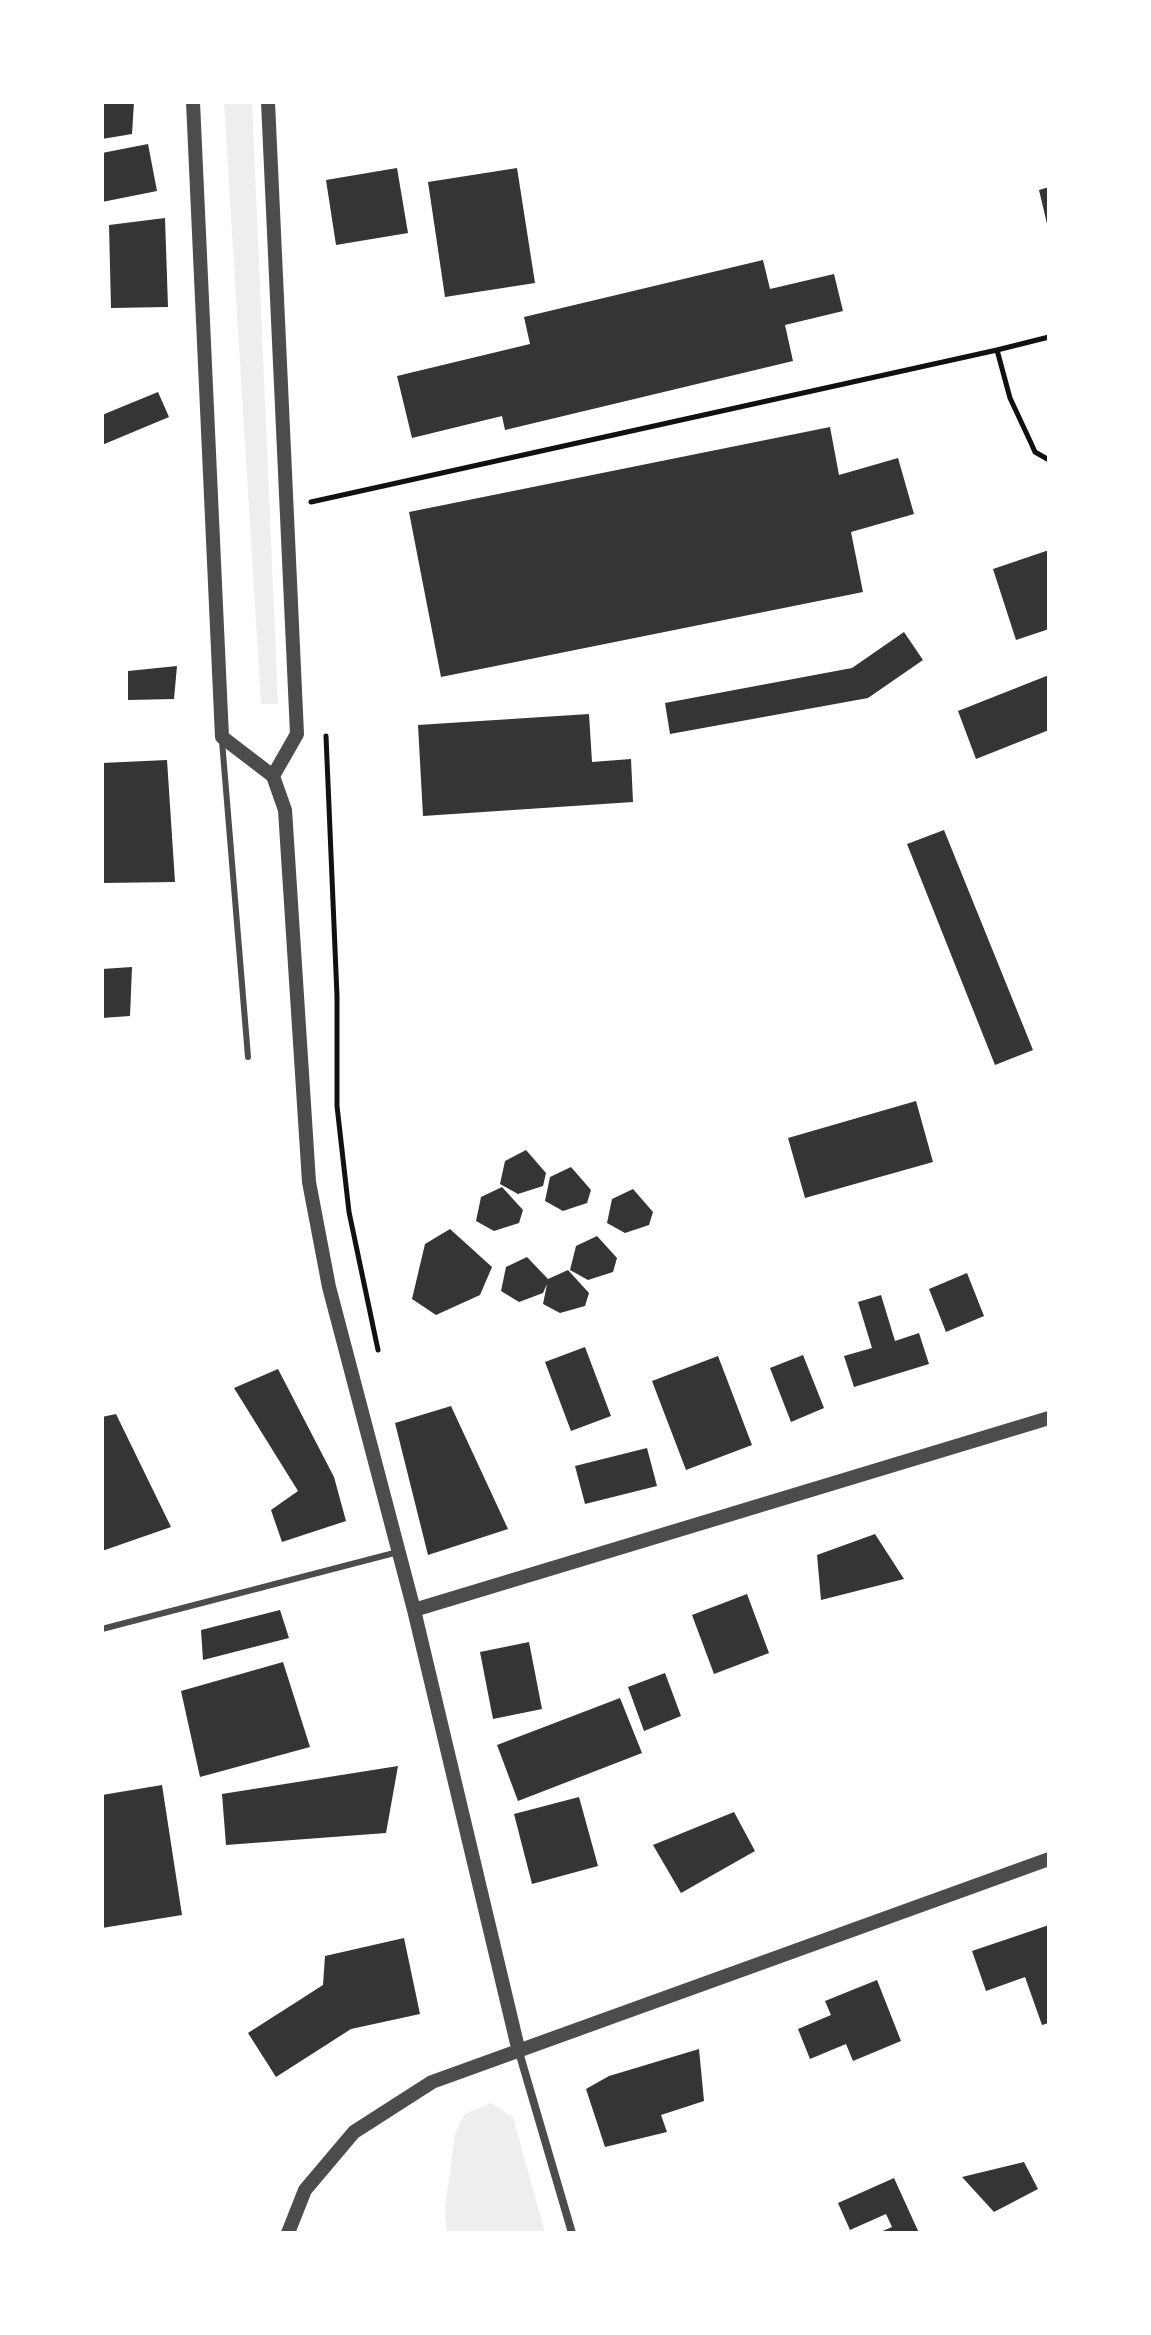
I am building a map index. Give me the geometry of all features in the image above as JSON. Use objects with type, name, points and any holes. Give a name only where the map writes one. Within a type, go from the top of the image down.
[{"type":"street","points":[[193,102],[222,737],[273,776],[285,810],[309,1182],[329,1287],[414,1610],[519,2052],[572,2233]]},
{"type":"street","points":[[268,102],[297,734],[273,776]]},
{"type":"street","points":[[414,1610],[1049,1418]]},
{"type":"street","points":[[288,2233],[305,2190],[354,2132],[432,2082],[1049,1859]]},
{"type":"lane","points":[[222,737],[248,1057]]},
{"type":"lane","points":[[102,1629],[398,1552]]},
{"type":"path","points":[[287,508],[1049,337]]},
{"type":"path","points":[[997,350],[1010,398],[1035,452],[1049,460]]},
{"type":"path","points":[[326,723],[337,996],[337,1106],[349,1212],[379,1357]]},
{"type":"shaded area","points":[[224,102],[252,102],[278,704],[261,704]]},
{"type":"shaded area","points":[[491,2103],[513,2117],[545,2233],[447,2233],[445,2209],[455,2133],[465,2114]]},
{"type":"building","points":[[102,102],[134,102],[132,134],[102,139]]},
{"type":"building","points":[[148,144],[157,191],[102,202],[102,153]]},
{"type":"building","points":[[397,168],[408,233],[336,245],[326,180]]},
{"type":"building","points":[[517,168],[535,283],[445,297],[428,182]]},
{"type":"building","points":[[1049,187],[1049,227],[1048,228],[1039,190]]},
{"type":"building","points":[[165,218],[168,307],[111,308],[109,225]]},
{"type":"building","points":[[763,260],[770,289],[834,274],[843,311],[785,325],[793,361],[505,430],[502,416],[412,438],[397,376],[530,344],[524,317]]},
{"type":"building","points":[[158,392],[169,417],[102,445],[102,415]]},
{"type":"building","points":[[830,427],[839,475],[898,458],[914,514],[851,532],[863,592],[441,677],[409,512]]},
{"type":"building","points":[[1049,550],[1049,629],[1016,640],[993,569]]},
{"type":"building","points":[[904,632],[923,660],[868,698],[670,734],[665,703],[852,668]]},
{"type":"building","points":[[177,666],[174,699],[128,700],[128,671]]},
{"type":"building","points":[[1049,675],[1049,730],[976,759],[958,711]]},
{"type":"building","points":[[589,714],[592,762],[631,759],[633,802],[423,816],[418,725]]},
{"type":"building","points":[[167,760],[175,882],[102,883],[102,763]]},
{"type":"building","points":[[944,830],[1033,1050],[995,1065],[907,844]]},
{"type":"building","points":[[132,967],[130,1016],[102,1018],[102,969]]},
{"type":"building","points":[[916,1101],[933,1162],[805,1198],[788,1138]]},
{"type":"building","points":[[526,1150],[546,1173],[543,1186],[518,1194],[500,1184],[505,1161]]},
{"type":"building","points":[[571,1167],[591,1190],[587,1203],[563,1211],[545,1201],[550,1177]]},
{"type":"building","points":[[502,1187],[523,1210],[519,1223],[494,1231],[476,1221],[481,1197]]},
{"type":"building","points":[[633,1189],[653,1212],[649,1225],[625,1233],[607,1223],[612,1199]]},
{"type":"building","points":[[450,1229],[492,1267],[480,1295],[436,1315],[412,1299],[425,1244]]},
{"type":"building","points":[[597,1236],[617,1258],[613,1272],[588,1280],[570,1270],[576,1246]]},
{"type":"building","points":[[527,1257],[548,1279],[568,1270],[589,1293],[585,1306],[560,1313],[543,1304],[547,1284],[543,1293],[519,1302],[501,1291],[506,1267]]},
{"type":"building","points":[[967,1273],[984,1316],[946,1332],[929,1289]]},
{"type":"building","points":[[881,1295],[895,1341],[919,1333],[929,1364],[854,1387],[844,1356],[872,1348],[858,1302]]},
{"type":"building","points":[[585,1347],[611,1416],[571,1431],[545,1362]]},
{"type":"building","points":[[803,1355],[824,1408],[791,1422],[770,1368]]},
{"type":"building","points":[[718,1356],[752,1445],[686,1470],[652,1381]]},
{"type":"building","points":[[278,1369],[334,1477],[346,1521],[282,1542],[271,1510],[298,1491],[234,1388]]},
{"type":"building","points":[[451,1406],[508,1529],[428,1555],[395,1423]]},
{"type":"building","points":[[116,1414],[171,1527],[102,1551],[102,1417]]},
{"type":"building","points":[[647,1448],[657,1486],[585,1504],[575,1466]]},
{"type":"building","points":[[875,1534],[904,1579],[821,1600],[817,1555]]},
{"type":"building","points":[[747,1594],[769,1653],[714,1674],[692,1615]]},
{"type":"building","points":[[280,1610],[289,1638],[203,1660],[201,1630]]},
{"type":"building","points":[[529,1642],[542,1709],[493,1719],[480,1652]]},
{"type":"building","points":[[283,1662],[310,1747],[200,1777],[181,1691]]},
{"type":"building","points":[[665,1673],[681,1716],[644,1731],[628,1687]]},
{"type":"building","points":[[620,1698],[642,1753],[518,1801],[497,1745]]},
{"type":"building","points":[[398,1766],[386,1833],[226,1845],[222,1794]]},
{"type":"building","points":[[162,1785],[182,1915],[102,1928],[102,1795]]},
{"type":"building","points":[[579,1797],[598,1866],[532,1884],[514,1814]]},
{"type":"building","points":[[734,1812],[755,1851],[681,1893],[653,1845]]},
{"type":"building","points":[[1049,1925],[1049,2023],[1042,2025],[1025,1977],[986,1991],[972,1951]]},
{"type":"building","points":[[404,1938],[420,2014],[351,2029],[276,2077],[248,2033],[323,1985],[325,1956]]},
{"type":"building","points":[[877,1980],[901,2041],[853,2061],[846,2044],[810,2059],[798,2029],[831,2015],[825,2001]]},
{"type":"building","points":[[699,2049],[704,2101],[661,2115],[667,2132],[605,2147],[586,2089],[609,2076]]},
{"type":"building","points":[[1024,2162],[1038,2189],[994,2212],[962,2177]]},
{"type":"building","points":[[894,2178],[919,2233],[878,2233],[892,2227],[886,2214],[850,2230],[838,2203]]}]
